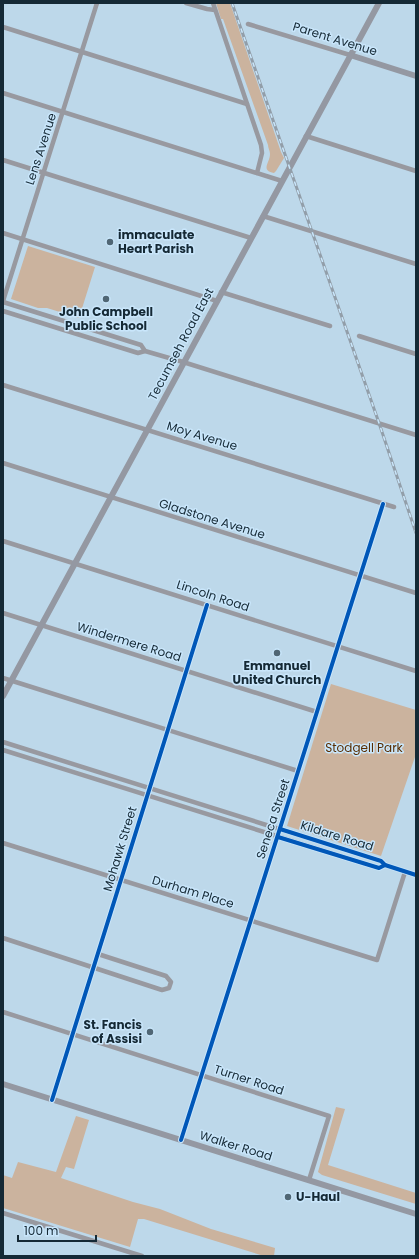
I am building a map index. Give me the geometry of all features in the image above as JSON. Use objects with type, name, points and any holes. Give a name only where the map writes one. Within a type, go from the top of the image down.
[{"type":"main road","name":"Tecumseh Road East","points":[[3,696],[379,3]]},
{"type":"main road","name":"Parent Avenue","points":[[350,55],[416,76]]},
{"type":"main road","name":"Walker Road","points":[[3,1084],[416,1214]]},
{"type":"street","name":"Lens Avenue","points":[[3,302],[97,3]]},
{"type":"street","points":[[186,3],[215,10]]},
{"type":"street","points":[[213,3],[262,149],[261,161],[257,173]]},
{"type":"street","name":"Parent Avenue","points":[[248,24],[350,55]]},
{"type":"street","points":[[3,27],[248,104]]},
{"type":"street","points":[[3,93],[282,180]]},
{"type":"street","points":[[306,136],[416,171]]},
{"type":"street","points":[[3,160],[251,238]]},
{"type":"street","points":[[263,216],[416,264]]},
{"type":"street","points":[[3,233],[217,301]]},
{"type":"street","points":[[221,292],[330,326]]},
{"type":"street","points":[[3,302],[141,345],[145,351]]},
{"type":"street","points":[[3,311],[138,353],[145,351],[184,362],[416,435]]},
{"type":"street","points":[[359,336],[416,354]]},
{"type":"street","name":"Moy Avenue","points":[[3,385],[394,507]]},
{"type":"street","name":"Gladstone Avenue","points":[[3,464],[416,593]]},
{"type":"street","name":"Seneca Street","points":[[181,1140],[383,504]]},
{"type":"street","name":"Lincoln Road","points":[[3,541],[416,671]]},
{"type":"street","name":"Mohawk Street","points":[[52,1100],[207,605]]},
{"type":"street","name":"Windermere Road","points":[[3,613],[317,712]]},
{"type":"street","points":[[3,678],[298,771]]},
{"type":"street","name":"Kildare Road","points":[[3,742],[150,787],[381,861],[385,866]]},
{"type":"street","name":"Kildare Road","points":[[3,750],[378,868],[385,866],[416,875]]},
{"type":"street","points":[[84,776],[86,767]]},
{"type":"street","name":"Durham Place","points":[[3,843],[376,960],[405,872]]},
{"type":"street","points":[[3,938],[162,990],[169,988],[171,985],[171,982],[166,976],[98,954]]},
{"type":"street","name":"Turner Road","points":[[3,1012],[329,1116],[309,1180]]},
{"type":"street","points":[[3,1212],[127,1254],[142,1256]]},
{"type":"green space","points":[[216,3],[230,3],[284,158],[274,173],[267,170],[270,157],[268,145]]},
{"type":"green space","points":[[28,246],[95,267],[79,318],[47,308],[38,308],[11,299]]},
{"type":"green space","name":"Stodgell Park","points":[[331,684],[416,710],[416,754],[381,856],[287,826]]},
{"type":"green space","points":[[336,1107],[345,1109],[328,1165],[416,1193],[416,1204],[322,1175],[318,1172]]},
{"type":"green space","points":[[76,1116],[89,1120],[74,1169],[66,1167],[61,1178],[133,1202],[160,1209],[211,1229],[275,1248],[274,1256],[264,1256],[144,1219],[138,1219],[130,1247],[3,1208],[3,1175],[12,1178],[18,1162],[56,1172]]},
{"type":"railway","points":[[232,3],[416,533]]},
{"type":"cycle path","points":[[181,1140],[383,504]]},
{"type":"cycle path","points":[[52,1100],[207,605]]},
{"type":"cycle path","points":[[280,829],[381,861],[385,865],[416,875]]},
{"type":"cycle path","points":[[278,837],[379,868],[385,865]]},
{"type":"place","name":"immaculate Heart Parish","points":[[110,242]]},
{"type":"place","name":"John Campbell Public School","points":[[106,299]]},
{"type":"place","name":"Emmanuel United Church","points":[[277,653]]},
{"type":"place","name":"St. Fancis of Assisi","points":[[150,1032]]},
{"type":"place","name":"U-Haul","points":[[288,1197]]}]
